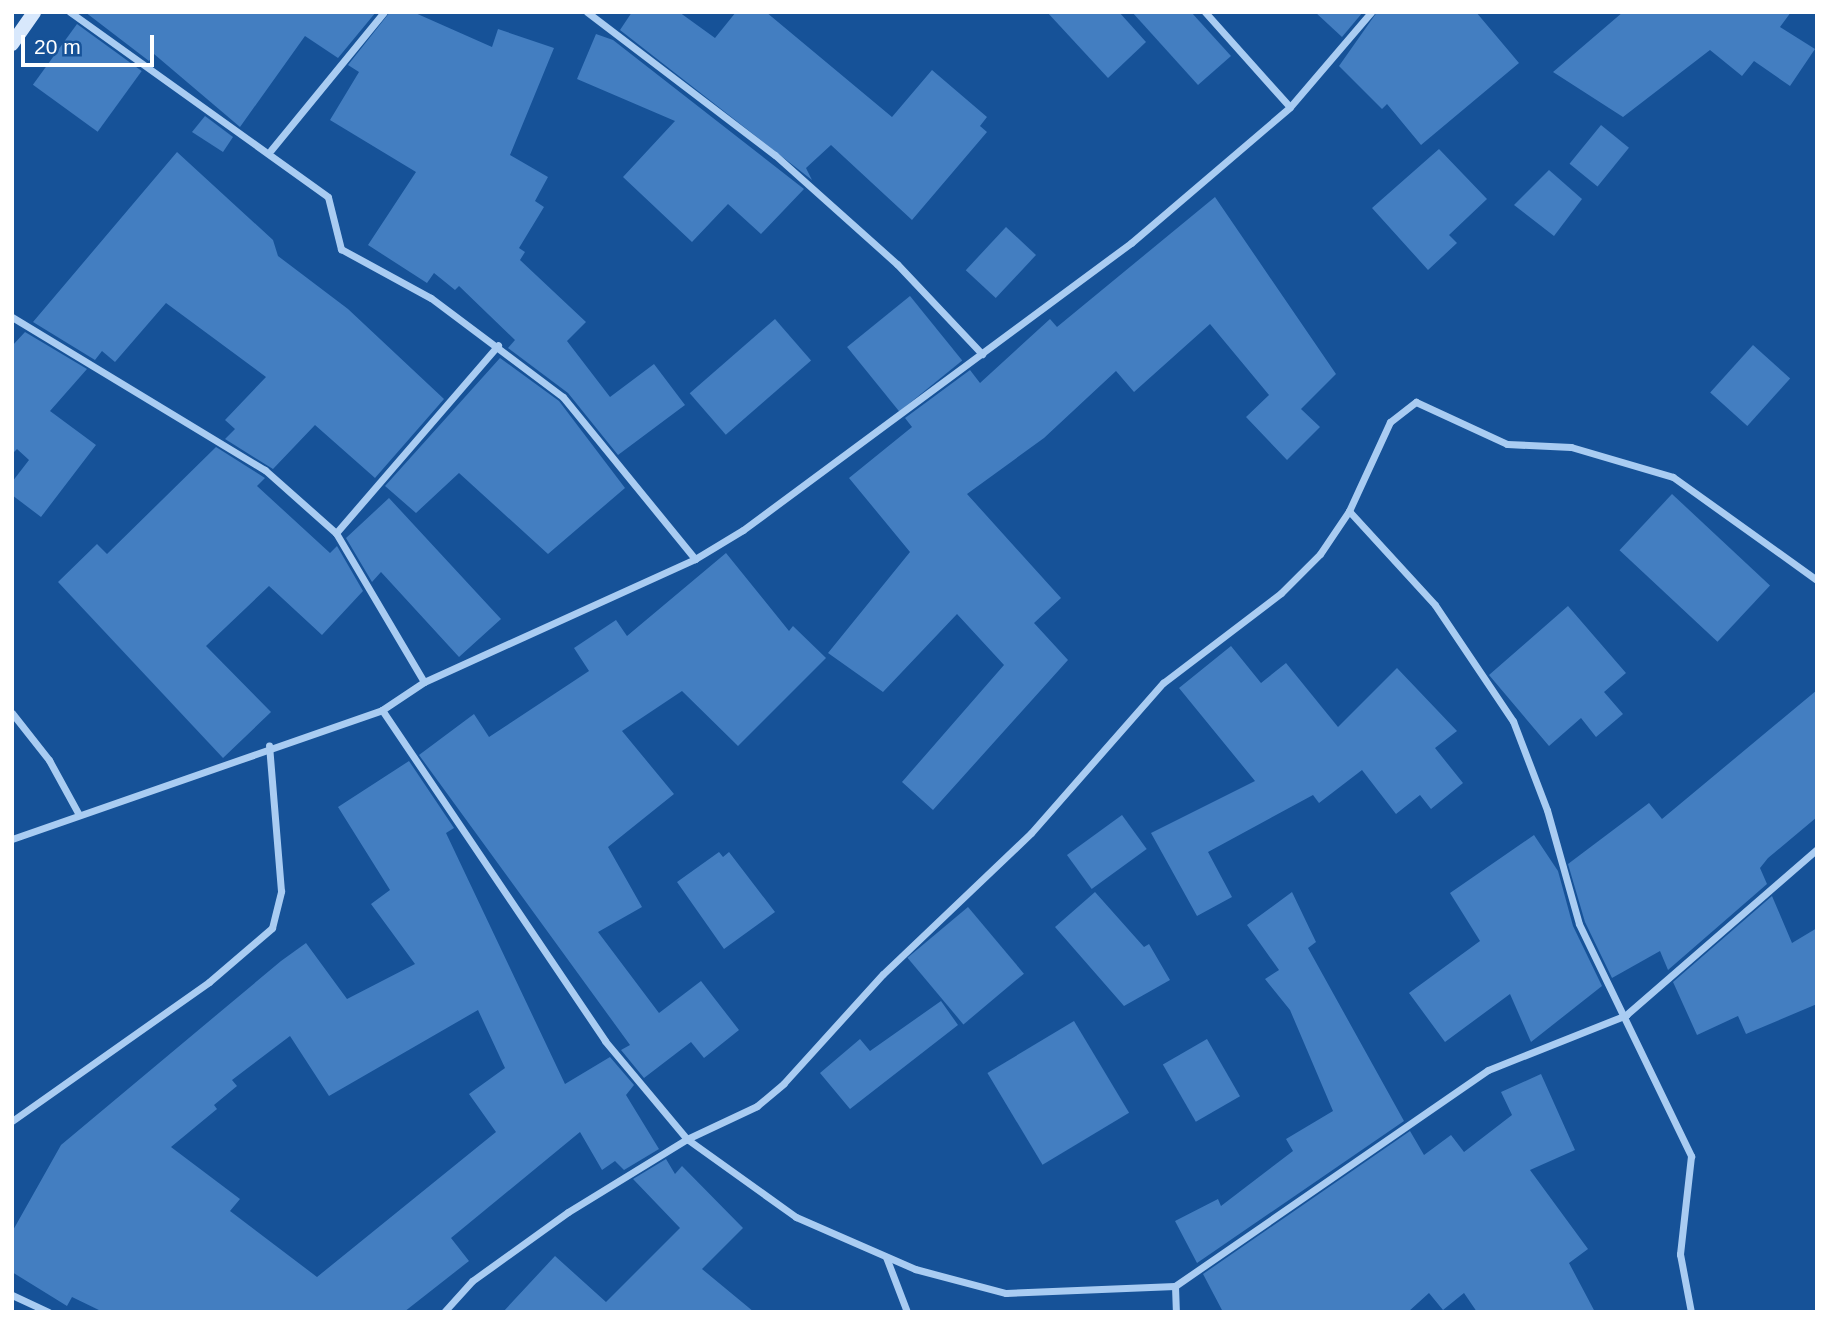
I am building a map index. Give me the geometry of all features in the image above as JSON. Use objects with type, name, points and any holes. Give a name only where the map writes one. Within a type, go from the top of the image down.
[{"type":"street","points":[[15,35],[34,12]]},
{"type":"street","points":[[70,12],[271,150],[328,197],[341,249],[498,345],[563,397],[695,559]]},
{"type":"street","points":[[271,150],[384,12]]},
{"type":"street","points":[[587,12],[775,155],[897,264],[982,354]]},
{"type":"street","points":[[1205,12],[1290,107]]},
{"type":"street","points":[[12,839],[269,745],[382,710],[424,682],[695,559],[982,354],[1131,243],[1290,107],[1371,12]]},
{"type":"street","points":[[12,317],[265,470],[336,533],[424,682]]},
{"type":"street","points":[[336,533],[498,345]]},
{"type":"street","points":[[444,1312],[472,1281],[557,1220],[687,1139],[757,1106],[784,1083],[883,974],[1031,832],[1163,683],[1281,593],[1320,554],[1349,511],[1390,422],[1416,402],[1507,444],[1571,447],[1673,477],[1817,580]]},
{"type":"street","points":[[1349,511],[1435,605],[1513,722],[1547,810],[1579,924],[1626,1015],[1691,1156],[1680,1254],[1690,1312]]},
{"type":"street","points":[[382,710],[606,1041],[687,1139],[796,1217],[886,1256],[1006,1293],[1175,1286],[1488,1070],[1626,1015],[1817,849]]},
{"type":"street","points":[[12,713],[50,760],[78,813]]},
{"type":"street","points":[[12,1121],[198,990],[272,928],[281,891],[269,745]]},
{"type":"street","points":[[886,1256],[907,1312]]},
{"type":"street","points":[[1175,1286],[1176,1312]]},
{"type":"street","points":[[12,1295],[48,1312]]},
{"type":"building","points":[[85,12],[376,12],[338,58],[305,36],[240,127],[154,54],[149,61]]},
{"type":"building","points":[[390,12],[413,12],[492,47],[498,29],[554,48],[510,155],[548,177],[535,201],[544,207],[519,248],[525,252],[520,260],[586,322],[567,341],[610,397],[654,364],[685,405],[618,455],[568,393],[508,348],[515,340],[459,286],[455,290],[434,273],[427,283],[368,245],[416,172],[330,120],[359,72],[348,65]]},
{"type":"building","points":[[632,12],[679,12],[715,38],[736,12],[766,12],[892,117],[932,70],[987,117],[980,126],[987,132],[912,220],[831,145],[806,168],[812,180],[620,30]]},
{"type":"building","points":[[1047,12],[1119,12],[1146,42],[1108,78]]},
{"type":"building","points":[[1132,12],[1191,12],[1231,56],[1198,85]]},
{"type":"building","points":[[1315,12],[1363,12],[1342,37]]},
{"type":"building","points":[[1377,12],[1476,12],[1519,63],[1421,145],[1387,104],[1382,109],[1339,66]]},
{"type":"building","points":[[1623,12],[1791,12],[1780,27],[1815,49],[1790,86],[1754,61],[1742,76],[1710,50],[1623,117],[1553,72]]},
{"type":"building","points":[[77,24],[142,71],[98,132],[33,85]]},
{"type":"building","points":[[596,34],[613,40],[804,189],[761,234],[728,204],[692,242],[623,177],[675,121],[577,79]]},
{"type":"building","points":[[205,116],[233,137],[223,152],[192,132]]},
{"type":"building","points":[[1601,125],[1629,148],[1598,187],[1570,164]]},
{"type":"building","points":[[1439,149],[1487,199],[1449,235],[1457,243],[1428,270],[1372,208]]},
{"type":"building","points":[[177,152],[273,240],[278,256],[348,309],[444,399],[375,478],[315,425],[273,469],[225,439],[235,429],[225,420],[266,377],[166,303],[115,362],[102,351],[95,360],[33,322]]},
{"type":"building","points":[[1549,170],[1582,199],[1554,236],[1514,205]]},
{"type":"building","points":[[1215,197],[1336,374],[1301,409],[1320,427],[1287,460],[1246,417],[1269,395],[1210,324],[1134,392],[1116,371],[1044,438],[967,494],[1061,598],[1034,623],[1068,660],[933,810],[902,782],[1004,665],[957,614],[883,692],[828,653],[910,552],[849,478],[912,427],[905,418],[970,370],[980,383],[1050,319],[1057,327]]},
{"type":"building","points":[[1006,227],[1036,255],[996,298],[966,270]]},
{"type":"building","points":[[910,296],[962,361],[899,411],[847,347]]},
{"type":"building","points":[[775,319],[811,361],[726,435],[690,393]]},
{"type":"building","points":[[25,332],[87,369],[50,411],[96,445],[41,517],[12,495],[12,482],[29,460],[17,449],[12,454],[12,346]]},
{"type":"building","points":[[1753,345],[1790,378],[1747,426],[1710,393]]},
{"type":"building","points":[[500,358],[559,401],[625,488],[548,554],[459,473],[416,513],[385,486]]},
{"type":"building","points":[[216,447],[265,478],[257,486],[330,553],[337,546],[363,591],[322,635],[269,586],[206,646],[271,712],[223,758],[58,582],[97,544],[107,554]]},
{"type":"building","points":[[1672,494],[1770,585],[1717,642],[1619,550]]},
{"type":"building","points":[[389,498],[501,619],[459,657],[381,572],[372,582],[346,538]]},
{"type":"building","points":[[726,553],[789,631],[793,626],[826,658],[738,746],[682,691],[622,731],[674,794],[608,847],[642,907],[598,932],[659,1013],[701,981],[739,1030],[704,1058],[691,1042],[644,1078],[621,1050],[630,1045],[419,755],[474,714],[489,737],[589,671],[574,648],[616,620],[627,636]]},
{"type":"building","points":[[1568,606],[1626,673],[1604,692],[1623,714],[1596,737],[1581,718],[1549,746],[1489,675]]},
{"type":"building","points":[[1231,646],[1261,683],[1286,663],[1338,727],[1397,668],[1457,731],[1435,748],[1463,783],[1431,809],[1420,795],[1396,814],[1362,770],[1319,803],[1313,795],[1208,852],[1232,897],[1197,916],[1151,833],[1255,781],[1179,688]]},
{"type":"building","points":[[1817,690],[1817,817],[1768,858],[1760,868],[1767,884],[1668,970],[1660,951],[1612,978],[1585,922],[1568,864],[1649,803],[1662,819]]},
{"type":"building","points":[[409,761],[454,828],[446,833],[565,1084],[610,1057],[634,1085],[626,1095],[659,1149],[624,1170],[615,1161],[602,1170],[580,1132],[451,1238],[469,1261],[404,1312],[103,1312],[72,1297],[67,1306],[12,1272],[12,1232],[61,1145],[281,961],[306,943],[347,999],[415,964],[371,904],[390,890],[338,807]],"holes":[[[478,1010],[505,1068],[469,1094],[496,1132],[317,1277],[230,1211],[240,1199],[171,1147],[217,1109],[214,1105],[237,1086],[232,1080],[290,1036],[329,1096]]]},
{"type":"building","points":[[1122,815],[1147,849],[1092,889],[1067,855]]},
{"type":"building","points":[[1534,835],[1558,871],[1573,926],[1602,986],[1531,1042],[1510,994],[1445,1042],[1409,993],[1480,941],[1450,893]]},
{"type":"building","points":[[719,852],[723,857],[729,852],[775,912],[724,949],[677,882]]},
{"type":"building","points":[[1095,892],[1144,947],[1149,944],[1170,980],[1124,1006],[1055,927]]},
{"type":"building","points":[[1292,892],[1316,942],[1308,948],[1404,1121],[1197,1263],[1175,1221],[1218,1199],[1221,1206],[1293,1151],[1286,1139],[1333,1111],[1290,1010],[1265,979],[1279,970],[1247,925]]},
{"type":"building","points":[[1772,896],[1792,943],[1817,928],[1817,1004],[1746,1034],[1738,1016],[1697,1035],[1673,982]]},
{"type":"building","points":[[968,907],[1024,974],[963,1024],[907,958]]},
{"type":"building","points":[[941,1001],[958,1025],[850,1109],[820,1073],[860,1039],[870,1051]]},
{"type":"building","points":[[1074,1021],[1129,1113],[1043,1165],[987,1073]]},
{"type":"building","points":[[1207,1039],[1240,1096],[1196,1122],[1163,1064]]},
{"type":"building","points":[[1541,1074],[1575,1150],[1530,1170],[1588,1249],[1569,1263],[1595,1312],[1477,1312],[1464,1293],[1443,1310],[1429,1293],[1408,1312],[1223,1312],[1203,1274],[1410,1131],[1424,1155],[1451,1135],[1464,1152],[1512,1115],[1501,1092]]},
{"type":"building","points":[[666,1159],[675,1174],[682,1166],[743,1228],[702,1269],[754,1312],[503,1312],[555,1256],[606,1302],[680,1228],[633,1179]]}]
